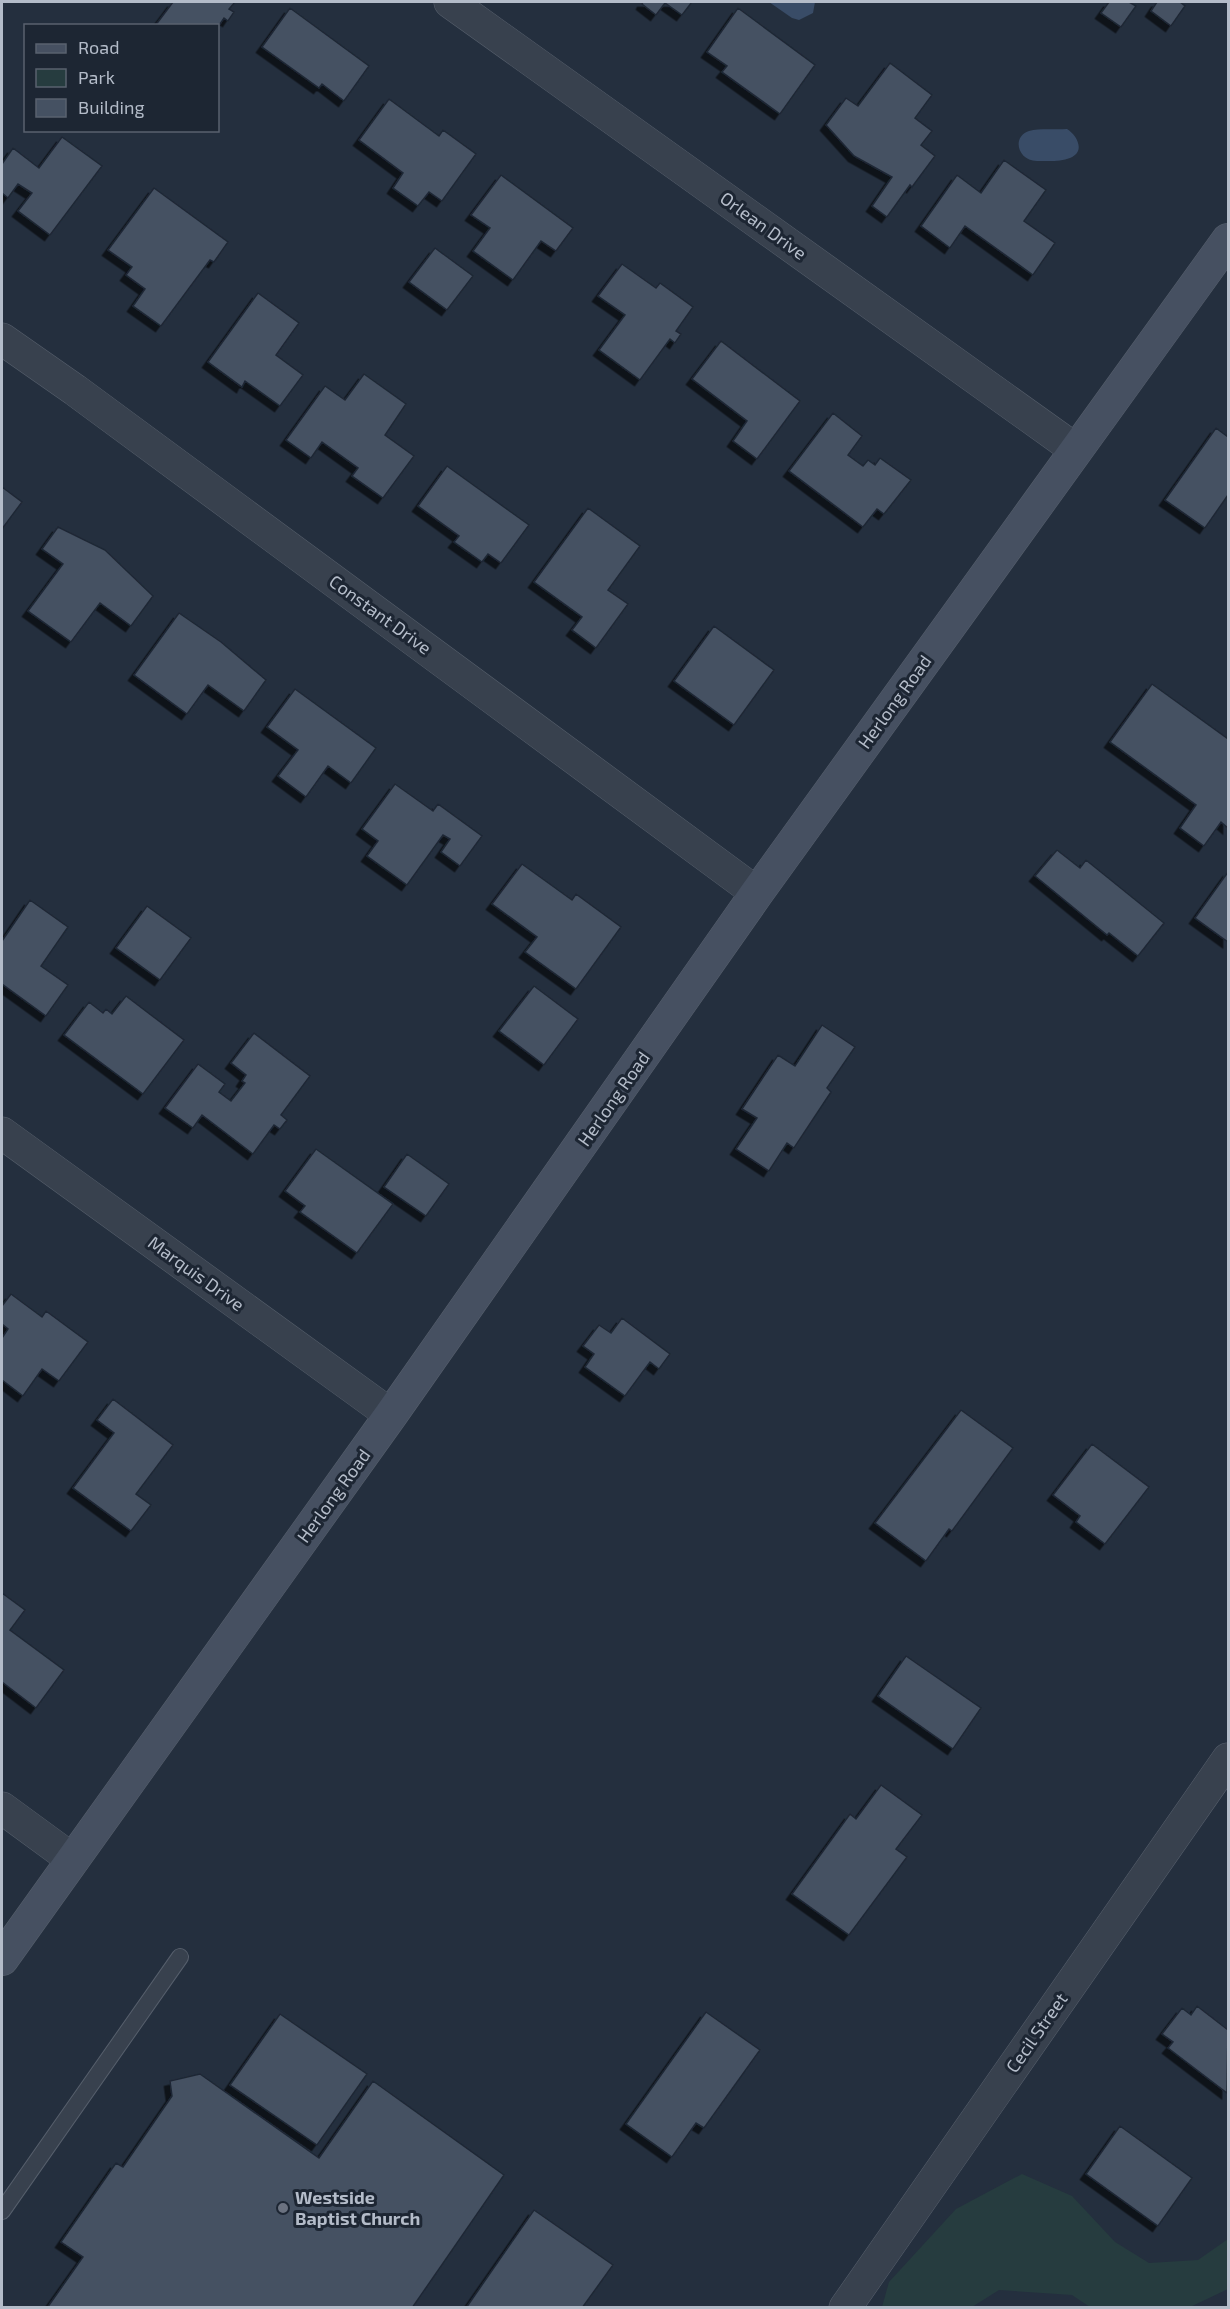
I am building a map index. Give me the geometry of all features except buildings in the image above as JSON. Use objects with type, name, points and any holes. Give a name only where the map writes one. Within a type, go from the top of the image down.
[{"type":"street","name":"Orlean Drive","points":[[450,2],[1076,450]]},
{"type":"street","name":"Herlong Road","points":[[2,1959],[391,1415],[758,894],[1228,240]]},
{"type":"street","name":"Constant Drive","points":[[2,339],[75,390],[758,894]]},
{"type":"street","name":"Marquis Drive","points":[[2,1132],[391,1415]]},
{"type":"street","name":"Cecil Street","points":[[845,2307],[1228,1759]]},
{"type":"street","points":[[2,1808],[73,1860]]},
{"type":"lane","points":[[2,2211],[180,1957]]},
{"type":"green space","points":[[1022,2174],[1072,2196],[1115,2242],[1149,2263],[1198,2260],[1228,2239],[1228,2289],[1188,2308],[1090,2307],[1072,2295],[999,2290],[972,2307],[882,2307],[889,2282],[956,2209]]},
{"type":"water","points":[[769,2],[815,2],[813,13],[799,20],[792,18]]},
{"type":"water","points":[[1067,129],[1077,139],[1079,148],[1078,152],[1070,158],[1054,161],[1031,160],[1026,158],[1019,149],[1020,138],[1029,131]]},
{"type":"place","name":"Westside Baptist Church","points":[[283,2208]]}]
